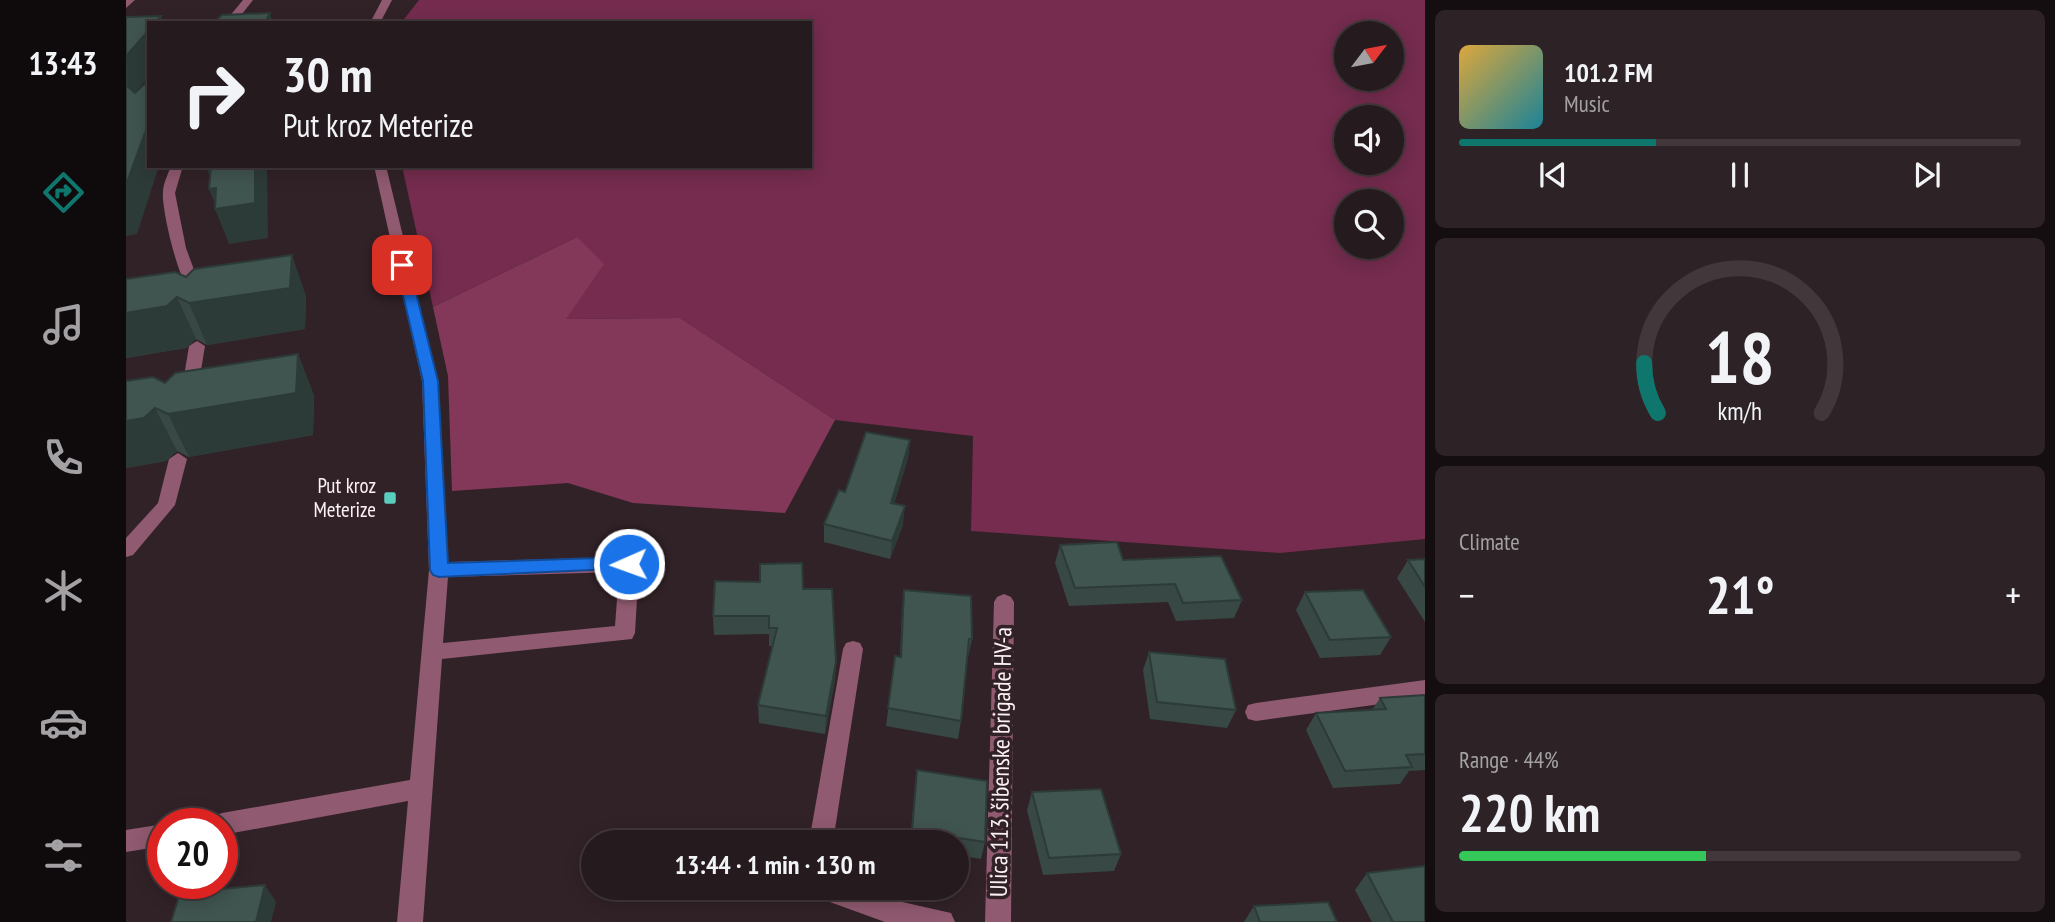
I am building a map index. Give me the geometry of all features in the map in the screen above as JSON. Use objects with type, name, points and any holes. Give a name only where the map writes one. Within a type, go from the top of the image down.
[{"type":"street","points":[[126,5],[130,0]]},
{"type":"street","points":[[231,21],[248,0]]},
{"type":"street","points":[[376,21],[387,0]]},
{"type":"street","points":[[176,168],[169,193],[179,248],[202,312]]},
{"type":"street","points":[[380,168],[430,381],[439,570],[410,922]]},
{"type":"street","points":[[187,406],[197,346]]},
{"type":"street","points":[[126,550],[166,505],[178,459]]},
{"type":"street","points":[[432,652],[625,633],[629,564],[439,570]]},
{"type":"street","name":"Ulica 113. šibenske brigade HV-a","points":[[998,922],[1004,602]]},
{"type":"street","points":[[823,830],[853,649]]},
{"type":"street","points":[[1256,712],[1425,689]]},
{"type":"street","points":[[238,821],[420,789]]},
{"type":"street","points":[[126,841],[147,838]]},
{"type":"street","points":[[857,900],[889,911],[942,922]]},
{"type":"shaded area","points":[[419,0],[1425,0],[1425,539],[1280,553],[971,531],[973,436],[835,420],[680,318],[565,319],[577,237],[433,307],[402,168],[812,168],[812,21],[403,21]]},
{"type":"shaded area","points":[[577,237],[604,264],[566,319],[680,318],[835,420],[785,513],[633,503],[568,483],[452,491],[448,376],[433,307]]},
{"type":"building","points":[[270,13],[266,21],[215,21],[222,15]]},
{"type":"building","points":[[161,16],[157,21],[147,21],[147,32],[126,56],[126,17]]},
{"type":"building","points":[[147,82],[147,127],[126,185],[126,85],[135,93]]},
{"type":"building","points":[[211,168],[255,168],[255,203],[215,209],[216,188],[209,189]]},
{"type":"building","points":[[292,255],[290,288],[189,303],[177,297],[167,306],[126,313],[126,279],[175,272],[186,277],[194,269]]},
{"type":"building","points":[[298,354],[296,393],[168,414],[155,408],[144,418],[126,421],[126,381],[153,377],[165,383],[175,373]]},
{"type":"building","points":[[866,432],[910,440],[891,503],[905,506],[892,541],[824,524],[839,490],[845,492]]},
{"type":"building","points":[[1117,542],[1123,560],[1221,556],[1242,600],[1183,603],[1175,584],[1075,588],[1060,545]]},
{"type":"building","points":[[1425,559],[1425,587],[1408,560]]},
{"type":"building","points":[[802,563],[803,589],[832,589],[836,662],[826,716],[758,705],[777,628],[769,628],[769,616],[713,616],[715,581],[760,582],[760,564]]},
{"type":"building","points":[[904,590],[971,596],[972,639],[969,639],[961,721],[888,708],[895,656],[901,657]]},
{"type":"building","points":[[1363,590],[1391,637],[1330,640],[1305,592]]},
{"type":"building","points":[[1149,652],[1225,659],[1236,710],[1157,702]]},
{"type":"building","points":[[1425,695],[1425,754],[1406,755],[1412,767],[1345,771],[1316,713],[1386,709],[1380,698]]},
{"type":"building","points":[[917,770],[987,781],[985,842],[969,840],[969,830],[912,830]]},
{"type":"building","points":[[1101,789],[1121,854],[1049,858],[1032,792]]},
{"type":"building","points":[[1425,866],[1425,922],[1393,922],[1367,873]]},
{"type":"building","points":[[265,885],[256,922],[171,922],[178,899],[238,899],[238,888]]},
{"type":"building","points":[[1328,902],[1337,922],[1260,922],[1254,906]]},
{"type":"place","name":"Put kroz Meterize","points":[[390,498]]},
{"type":"route","points":[[402,265],[430,381],[439,570],[629,564]]}]
